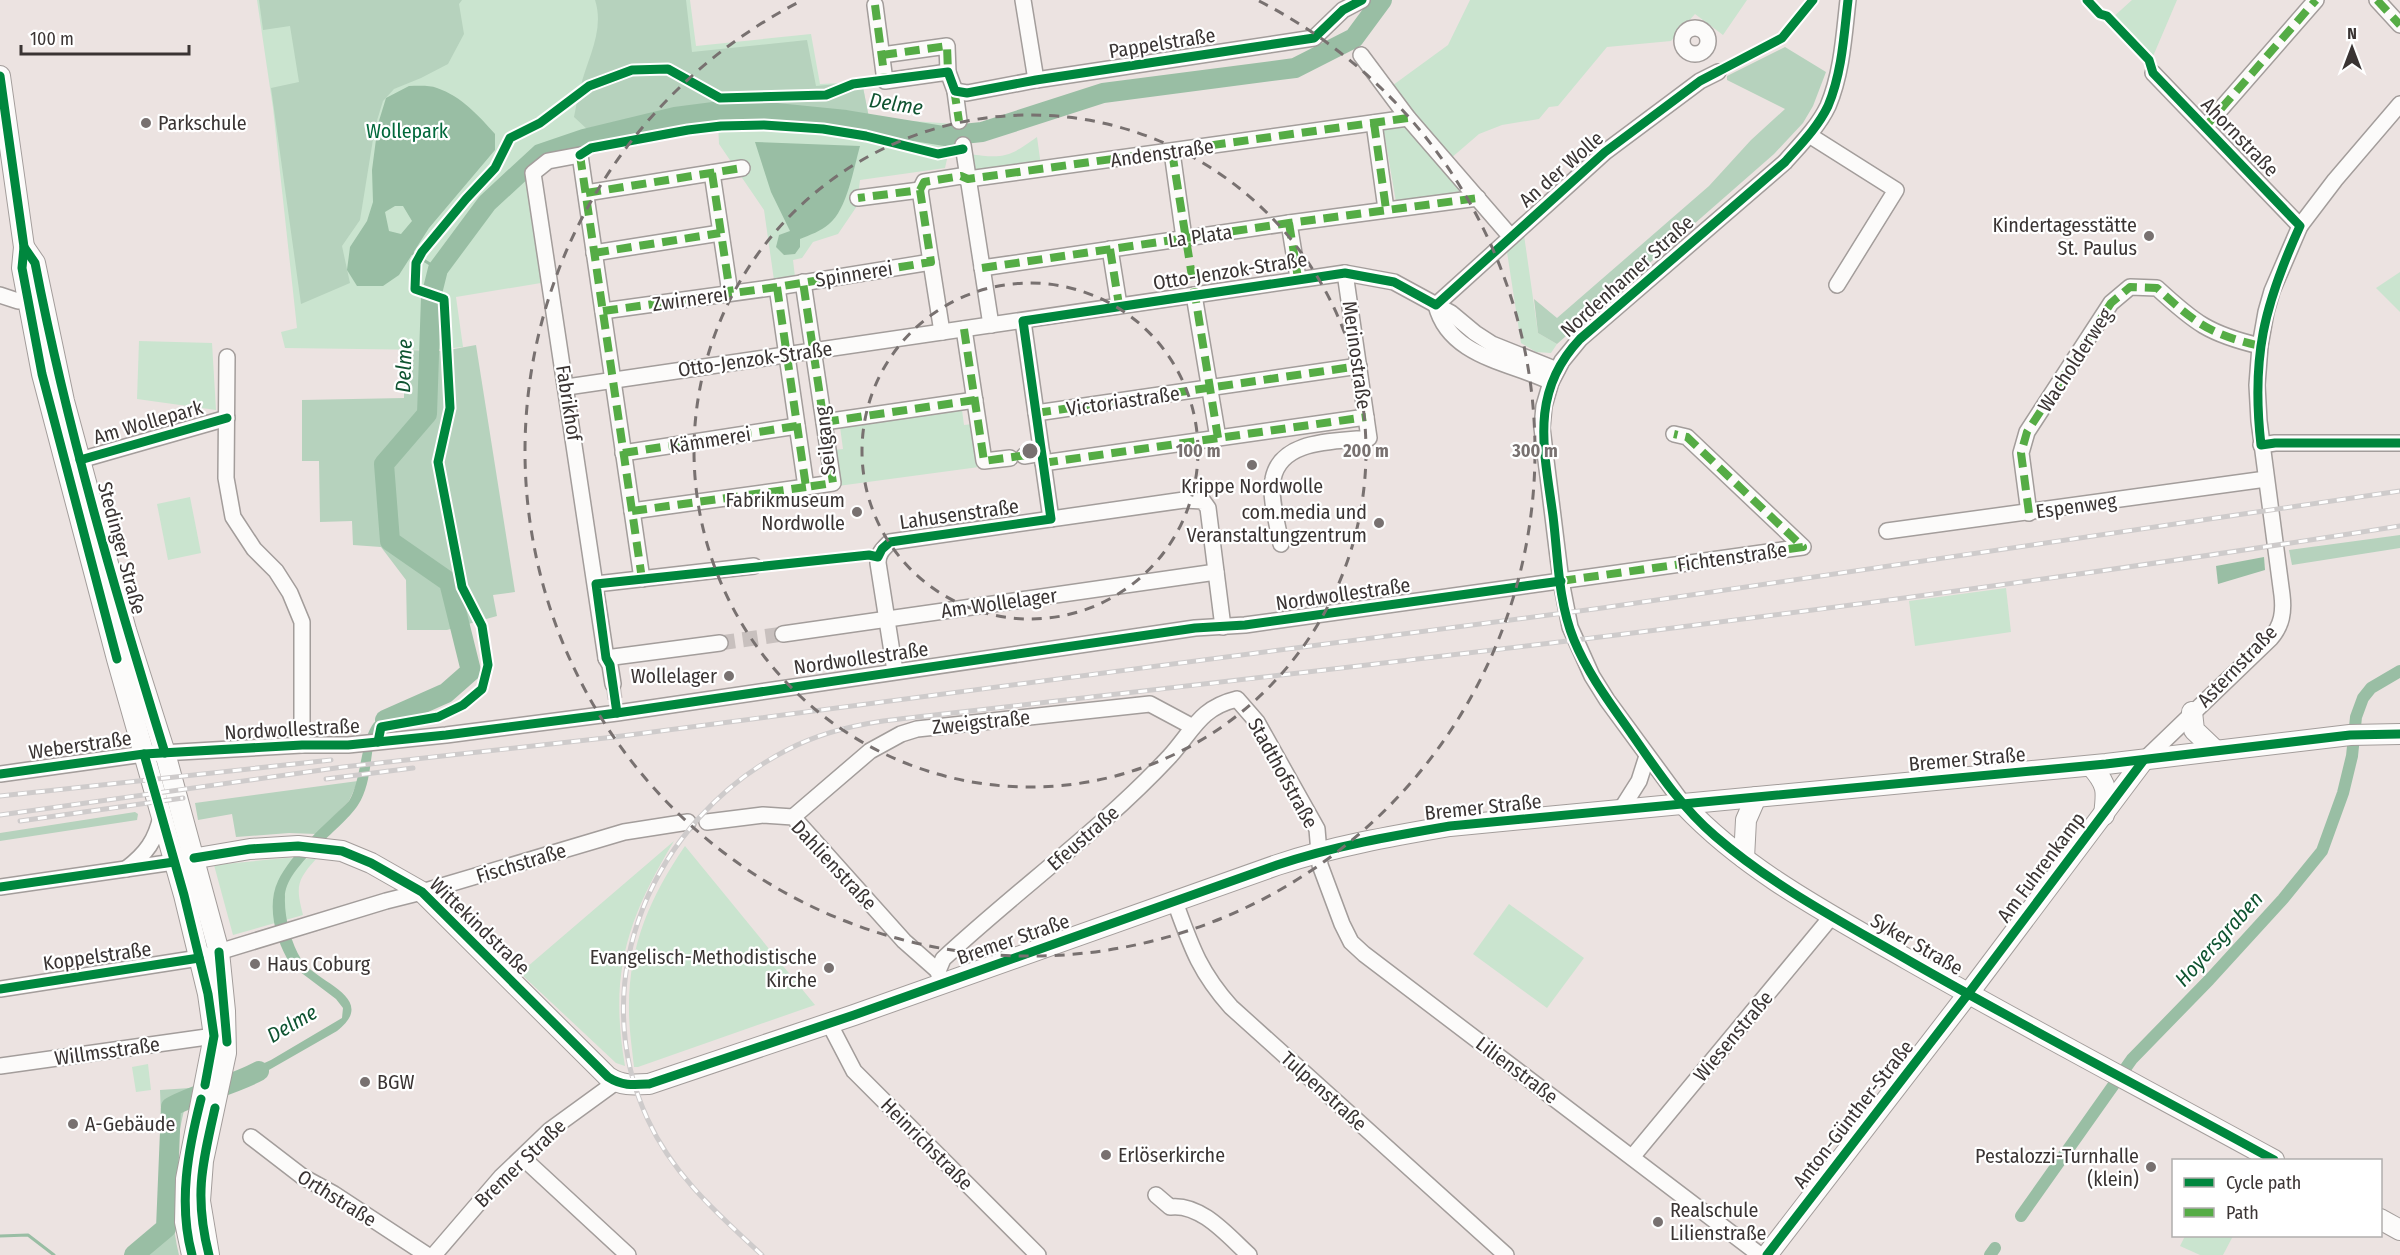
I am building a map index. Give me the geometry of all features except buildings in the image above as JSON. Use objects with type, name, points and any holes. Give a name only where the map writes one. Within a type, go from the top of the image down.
[{"type":"main road","name":"Stedinger Straße","points":[[0,76],[24,247],[22,268],[35,299],[126,630],[165,753],[219,952],[227,1042],[212,1089]]},
{"type":"main road","name":"Stedinger Straße","points":[[35,299],[42,374],[199,958],[214,1036]]},
{"type":"main road","points":[[2192,712],[2194,730],[2216,751]]},
{"type":"main road","name":"Bremer Straße","points":[[612,1079],[625,1085],[649,1084],[829,1023],[940,977],[1175,902],[1319,851],[1450,826],[1620,812],[2143,761],[2357,734],[2400,734]]},
{"type":"main road","name":"Am Fuhrenkamp","points":[[1968,994],[2143,761]]},
{"type":"main road","points":[[2091,766],[2105,785],[2107,793],[2104,815]]},
{"type":"main road","points":[[1744,858],[1746,820],[1756,797]]},
{"type":"main road","name":"Syker Straße","points":[[1684,805],[1714,835],[1744,858],[1832,916],[1968,994],[2270,1159]]},
{"type":"main road","name":"Wittekindstraße","points":[[174,862],[250,849],[298,846],[327,849],[357,857],[422,892],[612,1079]]},
{"type":"main road","name":"Anton-Günther-Straße","points":[[1767,1255],[1968,994]]},
{"type":"main road","points":[[209,1255],[200,1201],[200,1181],[212,1089],[214,1036]]},
{"type":"main road","points":[[192,1255],[185,1222],[186,1179],[212,1089]]},
{"type":"main road","points":[[2382,1221],[2400,1230]]},
{"type":"street","points":[[1023,0],[1036,80]]},
{"type":"street","name":"Pappelstraße","points":[[955,91],[967,93],[1036,80],[1314,38],[1341,5],[1362,0]]},
{"type":"street","name":"Nordenhamer Straße","points":[[1684,805],[1607,700],[1583,658],[1570,627],[1561,581],[1542,428],[1544,406],[1554,376],[1580,339],[1785,162],[1809,135],[1827,107],[1838,72],[1848,0]]},
{"type":"street","points":[[2206,126],[2316,0]]},
{"type":"street","points":[[2377,0],[2400,25]]},
{"type":"street","points":[[875,5],[885,81],[948,72]]},
{"type":"street","points":[[882,55],[947,46],[948,72],[955,91],[959,121]]},
{"type":"street","points":[[1699,54],[1700,81]]},
{"type":"street","points":[[1361,55],[1408,118],[1511,237]]},
{"type":"street","name":"An der Wolle","points":[[1436,305],[1605,152],[1700,81],[1718,72]]},
{"type":"street","name":"Ahornstraße","points":[[2153,73],[2300,226]]},
{"type":"street","name":"Asternstraße","points":[[2143,761],[2271,638],[2280,624],[2282,596],[2261,445],[2257,385],[2260,346],[2272,291],[2300,226],[2335,180],[2400,105]]},
{"type":"street","name":"Andenstraße","points":[[921,190],[924,182],[961,176],[968,179],[1408,118]]},
{"type":"street","points":[[1374,123],[1386,209]]},
{"type":"street","points":[[1809,135],[1896,190],[1837,285]]},
{"type":"street","points":[[963,145],[991,325]]},
{"type":"street","points":[[1172,152],[1184,238]]},
{"type":"street","name":"Fabrikhof","points":[[586,193],[580,155],[548,161],[533,173],[606,658],[610,665],[613,684]]},
{"type":"street","points":[[642,579],[586,193],[742,168]]},
{"type":"street","points":[[712,173],[730,293]]},
{"type":"street","points":[[858,198],[921,190],[942,332]]},
{"type":"street","name":"La Plata","points":[[982,268],[1386,209],[1478,198]]},
{"type":"street","points":[[1289,223],[1298,278]]},
{"type":"street","points":[[594,253],[720,233]]},
{"type":"street","points":[[1110,249],[1119,305]]},
{"type":"street","name":"Spinnerei","points":[[777,287],[930,262]]},
{"type":"street","name":"Otto-Jenzok-Straße","points":[[567,387],[1023,321],[1298,278],[1345,273],[1394,282],[1451,313],[1492,344],[1554,376]]},
{"type":"street","name":"Merinostraße","points":[[1281,544],[1273,494],[1273,478],[1283,458],[1304,446],[1369,438],[1345,273]]},
{"type":"street","name":"Seilgang","points":[[777,287],[806,487],[833,483],[803,282]]},
{"type":"street","name":"Zwirnerei","points":[[603,311],[777,287]]},
{"type":"street","name":"Wacholderweg","points":[[2028,513],[2021,453],[2027,432],[2111,303],[2130,287],[2157,288],[2186,315],[2210,331],[2260,346]]},
{"type":"street","points":[[1194,295],[1218,438]]},
{"type":"street","points":[[0,296],[18,302],[35,299]]},
{"type":"street","points":[[1023,321],[1051,519]]},
{"type":"street","points":[[964,329],[984,461],[1017,457],[1043,458],[1218,438],[1366,417]]},
{"type":"street","name":"Am Wollepark","points":[[227,357],[226,478],[233,516],[254,549],[276,571],[290,593],[302,622],[302,745]]},
{"type":"street","name":"Victoriastraße","points":[[1036,413],[1359,366]]},
{"type":"street","points":[[824,422],[975,400]]},
{"type":"street","name":"Am Wollepark","points":[[80,460],[227,418]]},
{"type":"street","name":"Kämmerei","points":[[623,453],[797,426]]},
{"type":"street","name":"Fichtenstraße","points":[[1561,581],[1803,547],[1687,437],[1674,434]]},
{"type":"street","points":[[2261,445],[2293,442],[2400,443]]},
{"type":"street","name":"Espenweg","points":[[1887,531],[2266,479]]},
{"type":"street","points":[[632,511],[806,487]]},
{"type":"street","name":"Lahusenstraße","points":[[895,671],[878,557],[882,549],[890,542],[1192,499],[1203,501],[1208,507],[1223,627]]},
{"type":"street","points":[[596,584],[754,566]]},
{"type":"street","name":"Am Wollelager","points":[[783,634],[1216,572]]},
{"type":"street","name":"Nordwollestraße","points":[[165,753],[378,742],[1195,628],[1223,627],[1392,606],[1561,581]]},
{"type":"street","points":[[606,658],[720,643]]},
{"type":"street","name":"Efeustraße","points":[[940,977],[943,959],[950,952],[1135,794],[1207,711],[1221,703],[1237,699]]},
{"type":"street","name":"Stadthofstraße","points":[[1237,699],[1257,722],[1317,829],[1319,851]]},
{"type":"street","name":"Zweigstraße","points":[[793,818],[870,751],[901,734],[917,729],[1150,704],[1194,728]]},
{"type":"street","name":"Weberstraße","points":[[0,774],[165,753]]},
{"type":"street","points":[[1620,812],[1639,781],[1647,756]]},
{"type":"street","name":"Dahlienstraße","points":[[707,822],[763,815],[793,818],[904,941],[940,977]]},
{"type":"street","points":[[126,869],[149,848],[156,835],[161,816]]},
{"type":"street","name":"Fischstraße","points":[[219,952],[624,832],[688,822]]},
{"type":"street","name":"Lilienstraße","points":[[1319,851],[1320,865],[1342,924],[1352,942],[1364,954],[1633,1156],[1760,1255]]},
{"type":"street","name":"Wittekindstraße","points":[[0,887],[174,862]]},
{"type":"street","points":[[386,901],[390,889],[390,874]]},
{"type":"street","name":"Tulpenstraße","points":[[1175,902],[1197,962],[1212,987],[1231,1007],[1506,1255]]},
{"type":"street","name":"Wiesenstraße","points":[[1633,1156],[1832,916]]},
{"type":"street","name":"Koppelstraße","points":[[0,988],[199,958],[219,952]]},
{"type":"street","name":"Heinrichstraße","points":[[829,1023],[854,1071],[1038,1255]]},
{"type":"street","name":"Willmsstraße","points":[[0,1066],[214,1036]]},
{"type":"street","name":"Bremer Straße","points":[[435,1255],[483,1196],[550,1130],[612,1079]]},
{"type":"street","name":"Orthstraße","points":[[251,1137],[303,1177],[334,1194],[427,1255]]},
{"type":"street","points":[[523,1158],[628,1255]]},
{"type":"street","points":[[1156,1195],[1170,1208],[1183,1206],[1213,1221],[1249,1255]]},
{"type":"green space","name":"Wollepark","points":[[257,0],[690,0],[696,46],[811,34],[820,84],[862,82],[869,118],[955,124],[945,168],[860,180],[857,206],[838,234],[813,242],[802,258],[793,260],[795,277],[774,280],[764,210],[719,144],[718,121],[649,131],[584,146],[546,158],[531,172],[547,282],[456,297],[463,347],[433,350],[285,348],[281,332],[297,328],[273,108]]},
{"type":"green space","points":[[1470,0],[1747,0],[1723,35],[1695,14],[1671,41],[1607,47],[1558,106],[1549,107],[1539,119],[1502,125],[1479,134],[1450,159],[1389,88],[1448,45]]},
{"type":"green space","points":[[2132,0],[2177,0],[2151,61],[2111,19]]},
{"type":"green space","points":[[1405,122],[1463,192],[1396,202],[1383,126]]},
{"type":"green space","points":[[1037,137],[1041,166],[972,175],[969,154],[1006,155]]},
{"type":"green space","points":[[1524,235],[1538,333],[1557,344],[1551,353],[1536,352],[1521,343],[1507,252]]},
{"type":"green space","points":[[2400,272],[2400,312],[2376,288]]},
{"type":"green space","points":[[139,341],[212,343],[216,410],[137,399]]},
{"type":"green space","points":[[962,410],[964,425],[973,424],[979,467],[838,486],[833,450],[843,449],[840,427]]},
{"type":"green space","points":[[190,497],[201,553],[168,560],[157,504]]},
{"type":"green space","points":[[2006,588],[2011,632],[1915,646],[1909,601]]},
{"type":"green space","points":[[674,841],[644,896],[626,948],[619,1003],[625,1066],[616,1063],[520,973]]},
{"type":"green space","points":[[685,846],[815,1005],[634,1067],[629,1011],[632,965],[643,924],[661,884]]},
{"type":"green space","points":[[286,858],[316,859],[299,885],[303,915],[233,935],[214,865]]},
{"type":"green space","points":[[1509,904],[1584,958],[1547,1008],[1473,954]]},
{"type":"green space","points":[[148,1064],[151,1090],[136,1092],[132,1067]]},
{"type":"green space","points":[[2184,1237],[2232,1237],[2223,1255],[2200,1255],[2180,1246]]},
{"type":"shaded area","points":[[259,0],[462,0],[459,4],[464,34],[448,64],[394,89],[383,101],[375,127],[360,220],[342,246],[350,283],[301,304],[271,88],[299,82],[290,26],[263,30]]},
{"type":"shaded area","points":[[595,0],[686,0],[692,52],[807,40],[816,86],[862,82],[869,118],[820,110],[754,104],[700,109],[588,130],[574,117],[598,23]]},
{"type":"shaded area","points":[[1785,47],[1826,72],[1813,106],[1803,123],[1774,154],[1557,344],[1538,333],[1534,299],[1557,318],[1709,186],[1751,140],[1785,109],[1727,80],[1727,76]]},
{"type":"shaded area","points":[[409,86],[431,86],[446,92],[469,107],[495,134],[495,150],[429,228],[399,275],[383,286],[357,286],[347,270],[350,247],[367,221],[373,202],[372,170],[378,124],[386,98]],"holes":[[[395,206],[403,206],[412,221],[401,234],[389,231],[385,212]]]},
{"type":"shaded area","points":[[755,142],[860,146],[841,209],[826,226],[800,239],[800,247],[795,254],[784,255],[776,247],[779,235],[790,231],[771,192]]},
{"type":"shaded area","points":[[476,345],[515,592],[493,595],[497,616],[447,630],[407,630],[406,580],[381,547],[353,545],[352,521],[320,522],[319,461],[302,461],[302,400],[404,398],[404,350],[443,351]]},
{"type":"shaded area","points":[[2400,535],[2400,548],[2292,565],[2289,550]]},
{"type":"shaded area","points":[[2264,557],[2265,570],[2218,584],[2216,566]]},
{"type":"shaded area","points":[[408,707],[409,714],[378,726],[369,776],[358,805],[304,861],[287,885],[285,904],[287,921],[297,953],[308,968],[340,991],[348,1000],[351,1009],[348,1019],[337,1031],[234,1090],[236,1076],[271,1060],[342,1018],[343,1008],[336,999],[291,965],[286,956],[274,924],[274,891],[292,859],[349,801],[372,726],[384,715]]},
{"type":"shaded area","points":[[358,781],[349,801],[316,834],[289,833],[236,837],[232,814],[198,820],[195,803]]},
{"type":"shaded area","points":[[135,812],[138,814],[137,820],[0,841],[0,833]]},
{"type":"shaded area","points":[[190,1088],[180,1128],[174,1171],[173,1213],[179,1255],[130,1255],[162,1227],[164,1187],[160,1090]]},
{"type":"waterway","name":"Delme","points":[[385,720],[446,693],[471,671],[449,582],[390,541],[384,464],[427,414],[431,297],[438,269],[487,203],[540,154],[584,139],[675,117],[737,109],[846,120],[944,136],[982,132],[1103,93],[1295,68],[1354,38],[1382,0]]},
{"type":"waterway","points":[[412,253],[438,269]]},
{"type":"waterway","name":"Hoyersgraben","points":[[2021,1216],[2132,1059],[2283,899],[2322,851],[2343,793],[2352,756],[2356,717],[2363,698],[2371,688],[2400,671]]},
{"type":"waterway","name":"Delme","points":[[134,1255],[166,1228],[171,1107],[259,1071]]},
{"type":"waterway","points":[[0,1236],[28,1235],[54,1255]]},
{"type":"waterway","name":"Hoyersgraben","points":[[1990,1255],[1995,1248]]},
{"type":"tunnel","points":[[720,643],[783,634]]},
{"type":"tunnel","points":[[613,684],[616,705]]},
{"type":"railway","points":[[0,815],[343,767],[614,737],[1602,608],[2400,491]]},
{"type":"railway","points":[[762,1255],[698,1193],[670,1159],[658,1140],[648,1120],[630,1067],[623,1013],[628,960],[643,908],[667,860],[700,817],[740,780],[798,744],[834,731],[883,721],[1832,608],[2400,526]]},
{"type":"railway","points":[[0,796],[331,760]]},
{"type":"railway","points":[[326,779],[413,768]]},
{"type":"railway","points":[[20,821],[183,798]]},
{"type":"marked path","points":[[2206,126],[2316,0]]},
{"type":"marked path","points":[[2377,0],[2400,25]]},
{"type":"marked path","points":[[875,5],[885,81]]},
{"type":"marked path","points":[[882,55],[947,46],[948,72]]},
{"type":"marked path","points":[[954,89],[959,121]]},
{"type":"marked path","points":[[920,190],[924,182],[961,176],[968,179],[1408,118]]},
{"type":"marked path","points":[[1374,123],[1386,209]]},
{"type":"marked path","points":[[1172,152],[1218,438]]},
{"type":"marked path","points":[[580,155],[642,579]]},
{"type":"marked path","points":[[586,193],[742,168]]},
{"type":"marked path","points":[[712,173],[730,293]]},
{"type":"marked path","points":[[603,311],[777,287],[931,262],[920,190],[858,198]]},
{"type":"marked path","points":[[982,268],[1478,198]]},
{"type":"marked path","points":[[1289,223],[1298,278]]},
{"type":"marked path","points":[[594,253],[720,233]]},
{"type":"marked path","points":[[1110,249],[1119,305]]},
{"type":"marked path","points":[[777,287],[806,487],[833,483],[803,282]]},
{"type":"marked path","points":[[2029,513],[2021,453],[2027,432],[2111,303],[2130,287],[2157,288],[2204,326],[2228,337],[2260,346]]},
{"type":"marked path","points":[[964,329],[984,461],[1042,453]]},
{"type":"marked path","points":[[1036,413],[1359,366]]},
{"type":"marked path","points":[[824,422],[975,400]]},
{"type":"marked path","points":[[1043,463],[1366,417]]},
{"type":"marked path","points":[[623,453],[797,426]]},
{"type":"marked path","points":[[1561,581],[1803,547],[1687,437],[1674,434]]},
{"type":"marked path","points":[[632,511],[806,487]]},
{"type":"cycle path","points":[[378,742],[381,727],[438,717],[463,705],[482,689],[488,665],[482,626],[462,587],[438,462],[450,408],[444,299],[415,289],[416,263],[422,252],[466,199],[495,168],[510,138],[540,123],[589,86],[632,70],[668,69],[720,98],[826,95],[853,84],[948,72],[955,91],[967,93],[1036,80],[1314,38],[1343,10],[1362,0]]},
{"type":"cycle path","points":[[617,713],[610,665],[606,658],[596,584],[869,555],[878,557],[882,549],[890,542],[1051,519],[1023,321],[1345,273],[1394,282],[1436,305],[1605,152],[1700,81],[1782,38],[1813,0]]},
{"type":"cycle path","points":[[1848,0],[1842,54],[1833,93],[1824,114],[1814,128],[1785,162],[1580,339],[1564,359],[1553,380],[1547,401],[1544,445],[1559,579],[1574,640],[1600,688],[1670,787],[1691,813],[1738,855],[1811,904],[1913,963],[2272,1159]]},
{"type":"cycle path","points":[[2087,0],[2100,14],[2107,16],[2149,60],[2153,73],[2300,226],[2277,281],[2263,332],[2258,385],[2261,445],[2400,443]]},
{"type":"cycle path","points":[[0,76],[24,247],[22,268],[42,374],[117,659]]},
{"type":"cycle path","points":[[580,155],[591,148],[688,130],[721,126],[764,125],[823,129],[866,136],[938,154],[963,149]]},
{"type":"cycle path","points":[[24,247],[35,263],[62,387],[93,509],[165,753]]},
{"type":"cycle path","points":[[80,460],[227,418]]},
{"type":"cycle path","points":[[0,774],[144,754],[302,745],[348,745],[446,735],[617,713],[1195,628],[1245,625],[1561,581]]},
{"type":"cycle path","points":[[194,858],[250,849],[298,846],[342,851],[371,863],[422,892],[608,1077],[633,1085],[649,1084],[854,1015],[1277,865],[1320,852],[1385,838],[1450,826],[2106,764],[2350,735],[2400,734]]},
{"type":"cycle path","points":[[144,754],[184,895],[208,994],[214,1036],[205,1085]]},
{"type":"cycle path","points":[[1767,1255],[1968,994],[2143,761]]},
{"type":"cycle path","points":[[0,887],[174,862]]},
{"type":"cycle path","points":[[219,952],[227,1042]]},
{"type":"cycle path","points":[[0,989],[199,958]]},
{"type":"cycle path","points":[[192,1255],[186,1216],[186,1177],[201,1099]]},
{"type":"cycle path","points":[[209,1255],[204,1234],[201,1198],[203,1164],[215,1108]]},
{"type":"place","name":"Parkschule","points":[[146,123]]},
{"type":"place","name":"Kindertagesstätte St. Paulus","points":[[2149,236]]},
{"type":"place","name":"Krippe Nordwolle","points":[[1252,465]]},
{"type":"place","name":"Fabrikmuseum Nordwolle","points":[[857,512]]},
{"type":"place","name":"com.media und Veranstaltungzentrum","points":[[1379,523]]},
{"type":"place","name":"Wollelager","points":[[729,676]]},
{"type":"place","name":"Haus Coburg","points":[[255,964]]},
{"type":"place","name":"Evangelisch-Methodistische Kirche","points":[[829,968]]},
{"type":"place","name":"BGW","points":[[365,1082]]},
{"type":"place","name":"A-Gebäude","points":[[73,1124]]},
{"type":"place","name":"Erlöserkirche","points":[[1106,1155]]},
{"type":"place","name":"Pestalozzi-Turnhalle (klein)","points":[[2151,1167]]},
{"type":"place","name":"Realschule Lilienstraße","points":[[1658,1222]]}]
